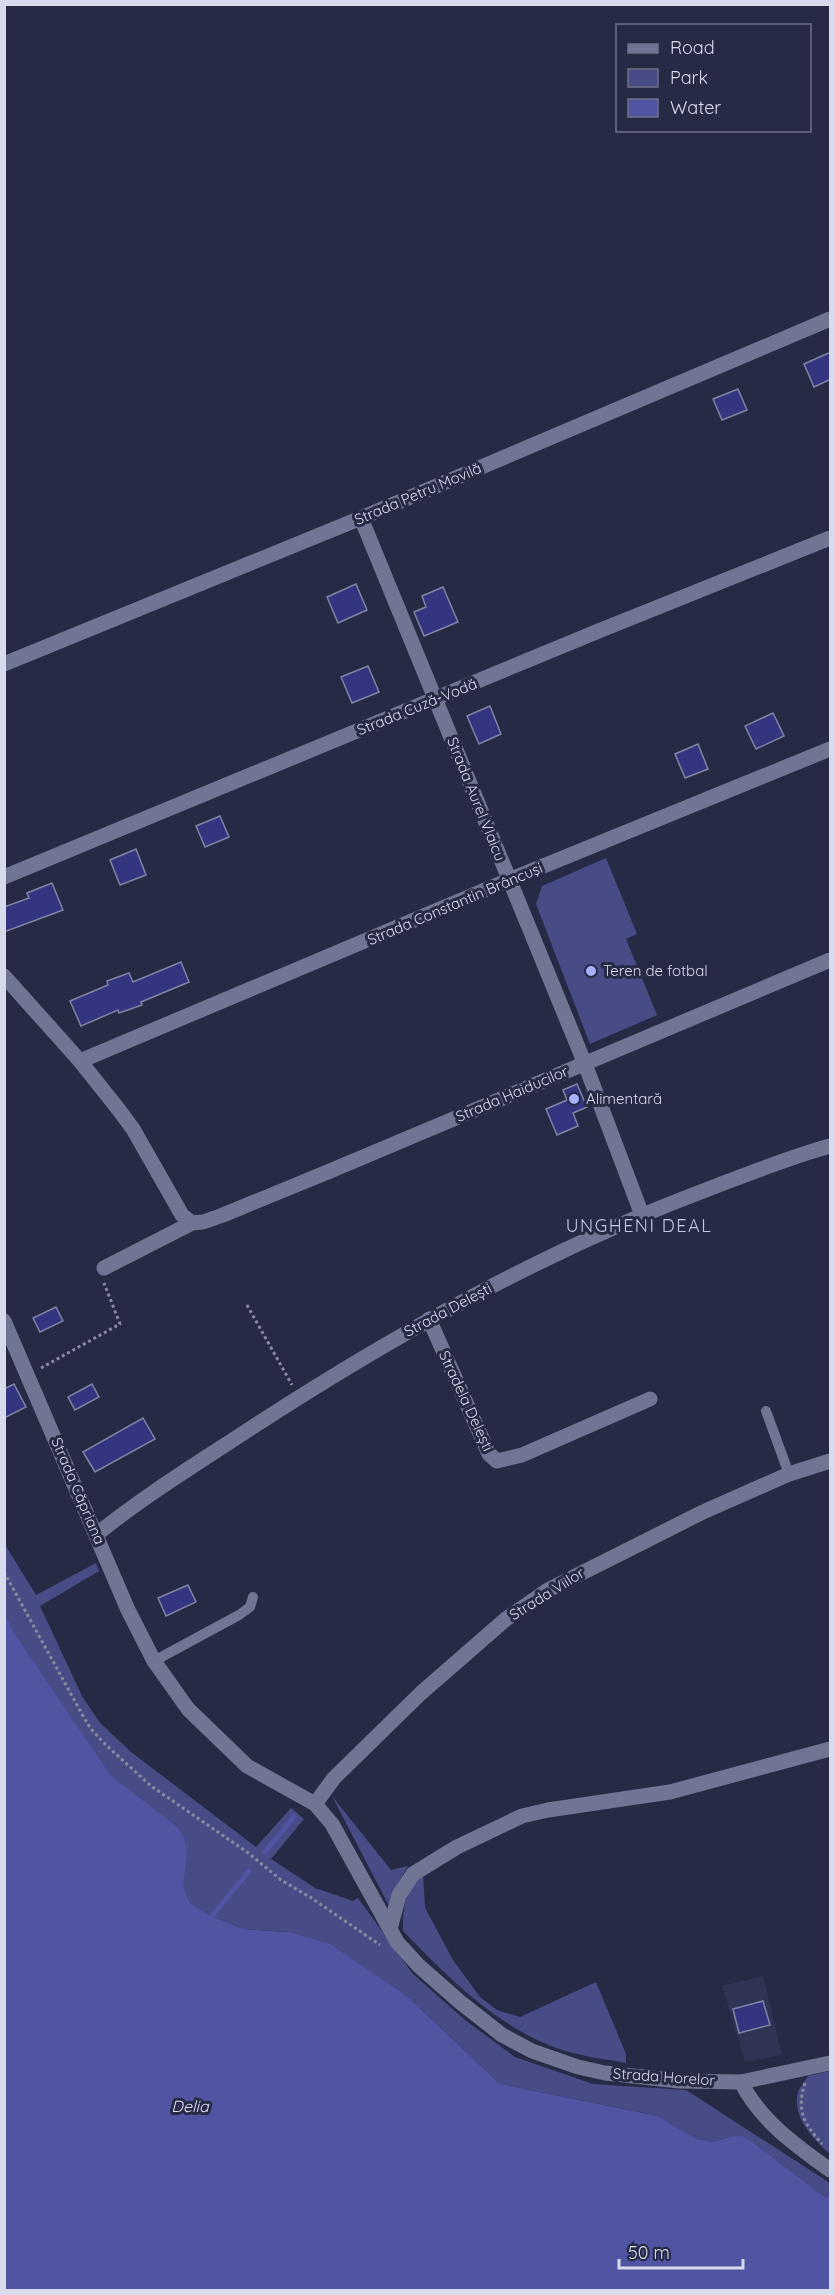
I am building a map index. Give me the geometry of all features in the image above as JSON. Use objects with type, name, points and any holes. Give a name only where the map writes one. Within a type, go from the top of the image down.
[{"type":"street","name":"Strada Petru Movilă","points":[[4,664],[361,518],[831,318]]},
{"type":"street","name":"Strada Aurel Vlaicu","points":[[361,518],[585,1064],[642,1215]]},
{"type":"street","name":"Strada Cuză-Vodă","points":[[4,877],[831,538]]},
{"type":"street","name":"Strada Constantin Brâncuşi","points":[[80,1062],[509,880],[831,749]]},
{"type":"street","name":"Strada Haiducilor","points":[[104,1268],[192,1223],[223,1215],[831,960]]},
{"type":"street","points":[[4,976],[80,1062],[133,1129],[182,1215],[192,1223]]},
{"type":"street","name":"Strada Delești","points":[[97,1534],[154,1491],[298,1397],[429,1319],[566,1250],[642,1215],[734,1179],[831,1146]]},
{"type":"street","name":"Stradela Delești","points":[[429,1319],[489,1454],[497,1461],[522,1455],[650,1399]]},
{"type":"street","name":"Strada Căpriana","points":[[4,1321],[128,1610],[154,1661],[188,1709],[247,1766],[315,1804],[333,1824],[390,1929]]},
{"type":"street","name":"Strada Viilor","points":[[315,1804],[327,1785],[360,1752],[506,1618],[573,1576],[703,1512],[789,1474],[831,1461]]},
{"type":"street","points":[[390,1929],[399,1895],[413,1874],[457,1847],[522,1816],[670,1792],[831,1749]]},
{"type":"street","name":"Strada Horelor","points":[[390,1929],[397,1942],[413,1960],[451,1995],[502,2035],[532,2051],[578,2067],[605,2073],[680,2080],[741,2082],[831,2063]]},
{"type":"street","points":[[741,2082],[748,2096],[772,2124],[831,2170]]},
{"type":"lane","points":[[766,1411],[789,1474]]},
{"type":"lane","points":[[154,1661],[239,1615],[250,1607],[253,1597]]},
{"type":"path","points":[[29,1375],[120,1324],[102,1278],[101,1273],[104,1268]]},
{"type":"path","points":[[247,1305],[298,1397]]},
{"type":"path","points":[[4,1572],[83,1716],[91,1729],[106,1745],[151,1786],[247,1852],[281,1880],[380,1945]]},
{"type":"path","points":[[811,2067],[800,2102],[801,2110],[807,2125],[826,2147]]},
{"type":"shaded area","points":[[763,1976],[782,2055],[745,2062],[722,1986]]},
{"type":"green space","points":[[606,858],[637,934],[626,939],[657,1015],[590,1044],[536,904],[542,886]]},
{"type":"green space","points":[[4,1543],[36,1595],[96,1563],[99,1571],[40,1606],[82,1696],[100,1723],[131,1752],[256,1847],[291,1808],[304,1819],[271,1859],[315,1888],[353,1901],[358,1898],[413,1974],[465,2020],[515,2057],[593,2084],[686,2090],[830,2183],[830,2196],[825,2197],[754,2143],[729,2137],[714,2142],[697,2139],[658,2116],[500,2084],[407,1996],[288,1932],[243,1929],[207,1914],[190,1903],[183,1887],[5,1664]]},
{"type":"green space","points":[[332,1796],[391,1870],[408,1866],[398,1883],[390,1908]]},
{"type":"green space","points":[[423,1874],[425,1908],[453,1960],[480,1997],[497,2010],[520,2017],[596,1982],[626,2054],[626,2063],[559,2049],[536,2040],[494,2014],[456,1983],[403,1931],[403,1914],[408,1893]]},
{"type":"green space","points":[[830,2071],[830,2154],[805,2127],[797,2101],[798,2092],[808,2076]]},
{"type":"water","name":"Delia","points":[[5,1615],[14,1633],[111,1776],[176,1826],[184,1837],[187,1854],[183,1886],[190,1903],[207,1914],[243,1929],[288,1932],[330,1944],[407,1996],[500,2084],[658,2116],[697,2139],[714,2142],[741,2136],[754,2143],[825,2197],[830,2196],[830,2290],[5,2290]]},
{"type":"building","points":[[831,352],[831,379],[814,387],[804,364]]},
{"type":"building","points":[[738,389],[747,410],[722,420],[713,399]]},
{"type":"building","points":[[356,584],[367,610],[338,623],[327,597]]},
{"type":"building","points":[[443,587],[458,622],[424,636],[414,612],[426,607],[422,596]]},
{"type":"building","points":[[368,666],[379,692],[352,703],[341,677]]},
{"type":"building","points":[[490,706],[501,734],[479,744],[467,716]]},
{"type":"building","points":[[773,713],[784,736],[756,749],[745,726]]},
{"type":"building","points":[[698,744],[708,769],[685,778],[675,754]]},
{"type":"building","points":[[220,816],[229,837],[205,847],[196,826]]},
{"type":"building","points":[[136,849],[146,875],[120,885],[110,860]]},
{"type":"building","points":[[52,883],[63,910],[4,932],[4,907],[29,898],[27,893]]},
{"type":"building","points":[[181,962],[189,982],[141,1002],[142,1005],[119,1013],[118,1010],[81,1026],[70,1001],[108,985],[107,981],[129,973],[133,982]]},
{"type":"building","points":[[577,1084],[587,1107],[573,1113],[578,1126],[557,1135],[546,1109],[567,1100],[563,1090]]},
{"type":"building","points":[[56,1307],[63,1321],[40,1332],[33,1318]]},
{"type":"building","points":[[14,1384],[26,1407],[4,1418],[4,1389]]},
{"type":"building","points":[[92,1384],[99,1397],[75,1410],[68,1397]]},
{"type":"building","points":[[143,1418],[155,1439],[95,1472],[83,1452]]},
{"type":"building","points":[[188,1585],[196,1602],[166,1616],[158,1598]]},
{"type":"building","points":[[763,2001],[770,2025],[739,2033],[733,2009]]},
{"type":"waterway","points":[[265,1852],[294,1817]]},
{"type":"waterway","points":[[208,1921],[249,1871]]},
{"type":"place","name":"Teren de fotbal","points":[[591,971]]},
{"type":"place","name":"Alimentară","points":[[574,1099]]},
{"type":"district","name":"UNGHENI DEAL","points":[[639,1226]]}]
